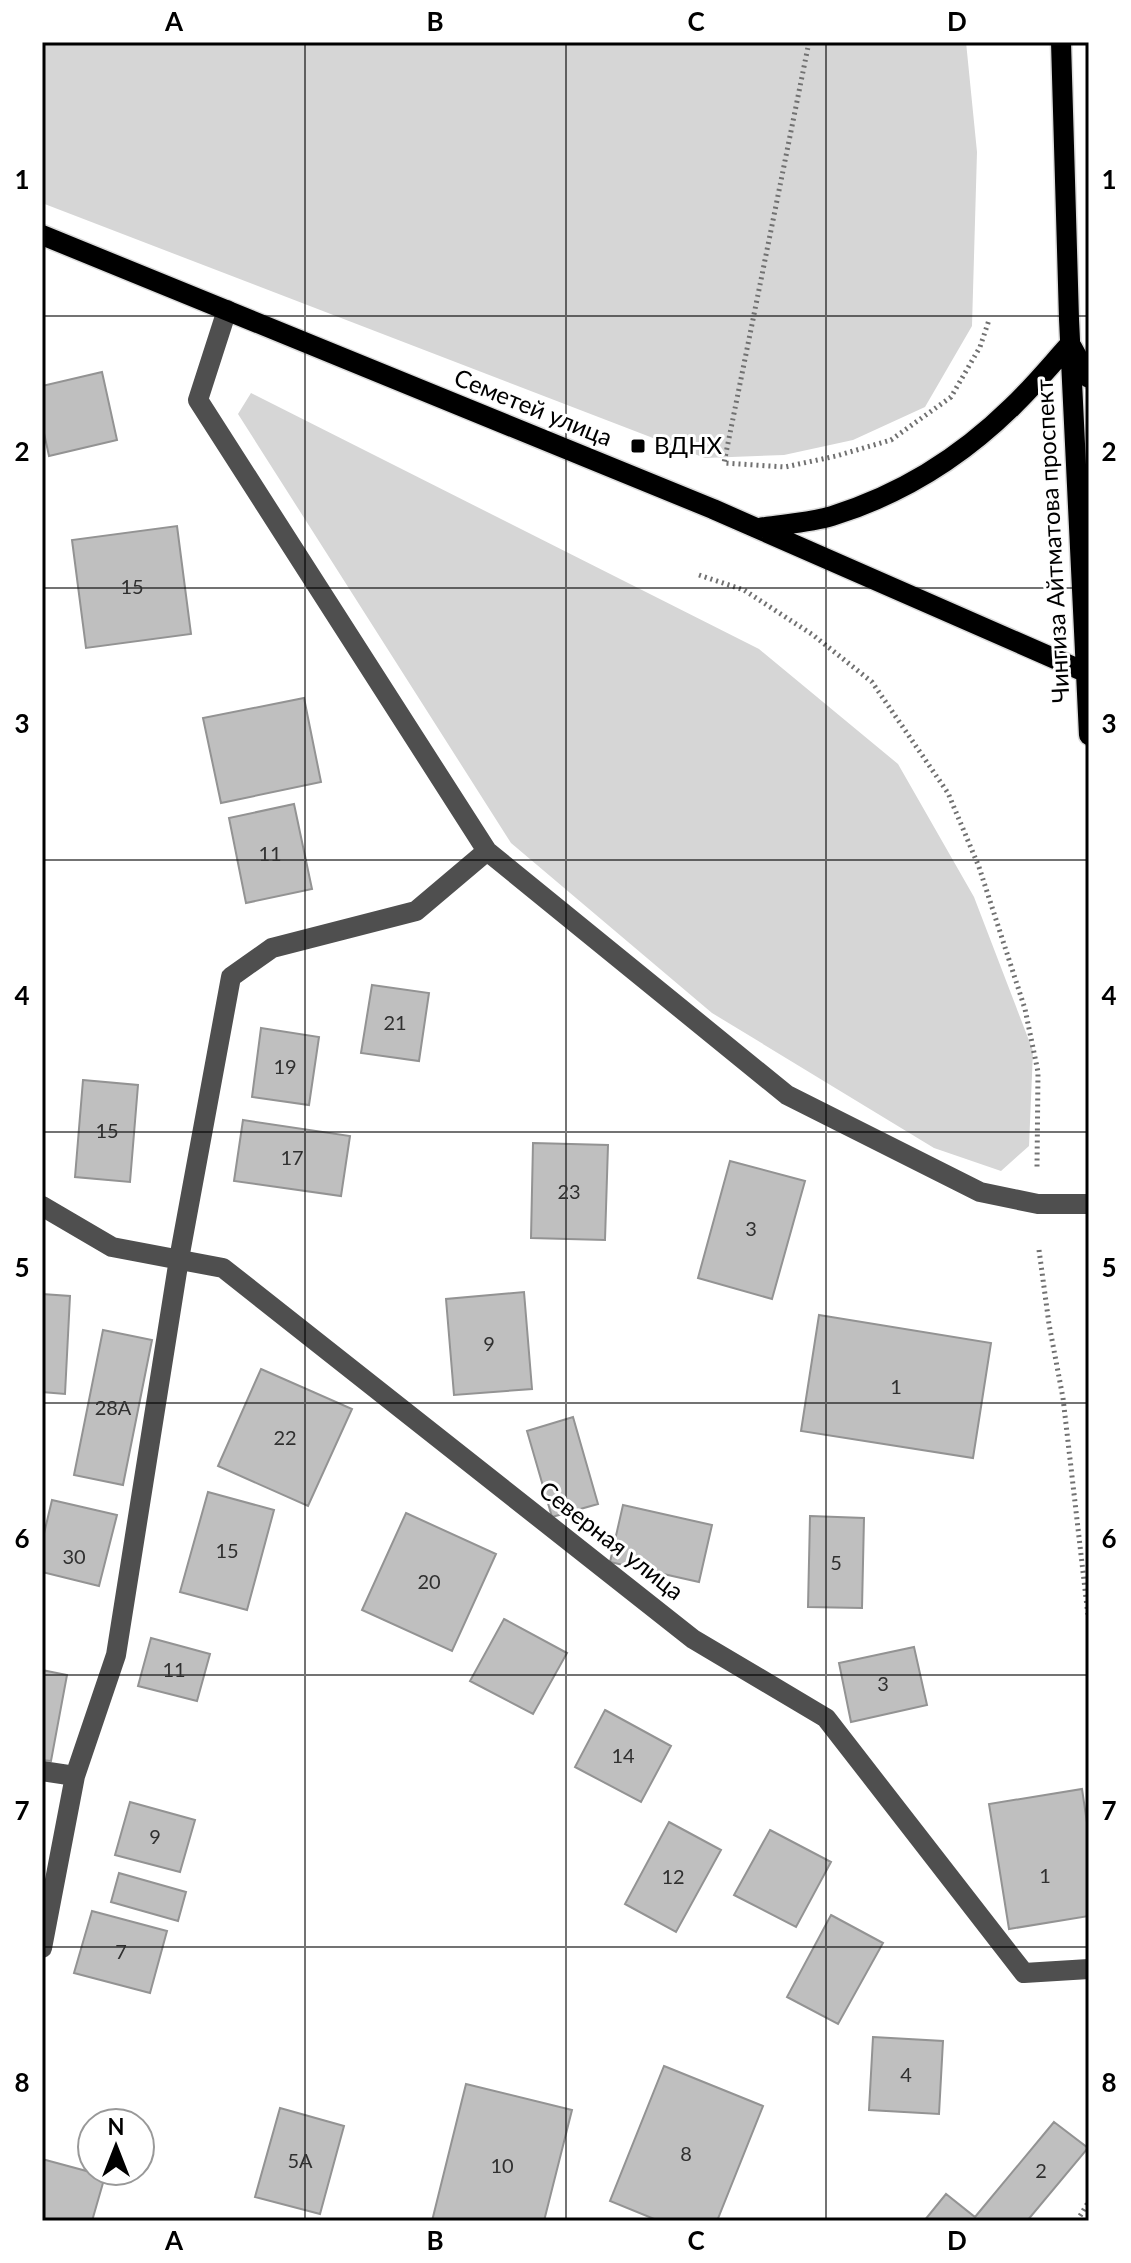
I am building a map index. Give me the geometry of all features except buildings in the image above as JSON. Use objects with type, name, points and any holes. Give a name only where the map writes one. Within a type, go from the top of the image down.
[{"type":"main road","name":"Чингиза Айтматова проспект","points":[[1061,42],[1070,344],[1089,735]]},
{"type":"main road","name":"Семетей улица","points":[[42,235],[758,528],[1087,672]]},
{"type":"main road","points":[[758,528],[828,518],[885,498],[920,478],[963,449],[1012,407],[1070,344],[1089,378]]},
{"type":"street","points":[[227,310],[198,400],[487,851],[787,1095],[980,1192],[1038,1204],[1089,1204]]},
{"type":"street","points":[[42,1948],[75,1776],[116,1655],[179,1259],[231,977],[272,948],[416,911],[487,851]]},
{"type":"street","name":"Северная улица","points":[[42,1206],[112,1247],[223,1268],[693,1639],[826,1718],[1024,1973],[1089,1969]]},
{"type":"street","points":[[42,1771],[75,1776]]},
{"type":"path","points":[[809,42],[724,463],[785,467],[891,440],[951,397],[980,347],[989,320]]},
{"type":"path","points":[[699,575],[744,590],[813,635],[872,682],[948,793],[979,867],[1025,1009],[1038,1072],[1037,1169]]},
{"type":"path","points":[[1039,1250],[1063,1398],[1089,1624]]},
{"type":"path","points":[[1077,2221],[1089,2201]]},
{"type":"shaded area","points":[[42,42],[966,42],[977,152],[972,326],[925,407],[853,440],[784,455],[705,458],[42,203]]},
{"type":"shaded area","points":[[251,393],[759,649],[898,764],[974,897],[1033,1051],[1029,1146],[1001,1171],[934,1148],[712,1013],[511,843],[238,414]]},
{"type":"place","name":"ВДНХ","points":[[638,446]]}]
